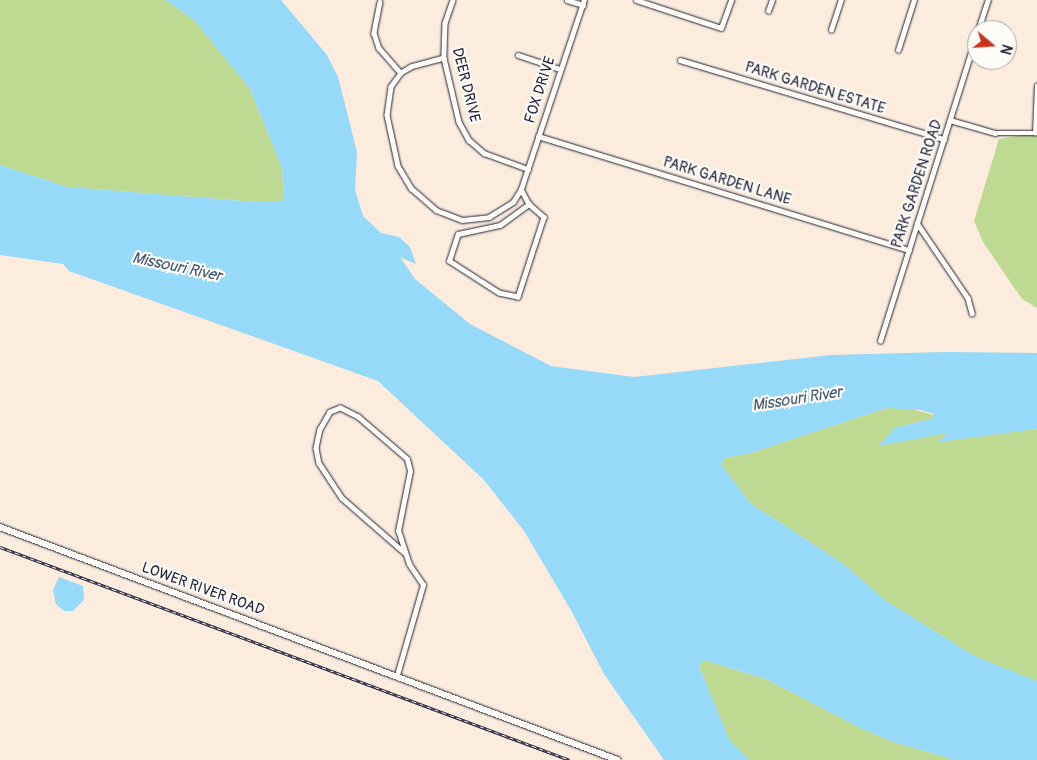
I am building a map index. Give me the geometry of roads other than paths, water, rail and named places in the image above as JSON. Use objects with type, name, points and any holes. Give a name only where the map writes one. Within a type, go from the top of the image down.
[{"type":"street","name":"DEER DRIVE","points":[[453,0],[445,23],[444,58],[459,122],[469,140],[484,153],[528,169]]},
{"type":"street","points":[[567,0],[584,3]]},
{"type":"street","points":[[636,0],[721,28],[730,0]]},
{"type":"street","points":[[768,11],[772,0]]},
{"type":"street","points":[[831,30],[841,0]]},
{"type":"street","points":[[898,50],[914,0]]},
{"type":"street","points":[[981,20],[988,0]]},
{"type":"street","points":[[380,2],[374,33],[379,48],[401,73],[444,58]]},
{"type":"street","name":"FOX DRIVE","points":[[401,73],[391,87],[387,115],[398,166],[422,200],[449,217],[474,220],[504,209],[521,189],[560,69],[584,3]]},
{"type":"street","points":[[518,55],[560,69]]},
{"type":"street","name":"PARK GARDEN ESTATE","points":[[680,60],[944,139]]},
{"type":"street","name":"PARK GARDEN ROAD","points":[[880,340],[967,66]]},
{"type":"street","points":[[950,120],[995,133],[1036,133],[1037,86]]},
{"type":"street","name":"PARK GARDEN LANE","points":[[538,136],[909,250]]},
{"type":"street","points":[[521,189],[529,204],[542,212],[544,222],[518,297],[499,292],[449,261],[458,234],[500,224],[529,204]]},
{"type":"street","points":[[917,223],[968,298],[972,313]]},
{"type":"street","points":[[397,675],[423,585],[404,552],[398,531],[410,471],[407,460],[358,416],[340,408],[330,412],[320,429],[316,448],[319,463],[342,498],[404,552]]},
{"type":"street","name":"LOWER RIVER ROAD","points":[[0,527],[397,675],[618,760]]},
{"type":"water","name":"Missouri River","points":[[166,0],[281,0],[327,55],[338,77],[357,152],[355,190],[363,216],[381,233],[399,237],[410,247],[416,264],[400,257],[415,279],[470,324],[551,366],[634,377],[831,355],[945,352],[1037,353],[1037,429],[938,442],[948,433],[878,446],[895,428],[933,418],[934,414],[921,410],[887,408],[751,453],[725,458],[721,464],[750,503],[845,565],[886,601],[974,656],[1037,681],[1037,760],[955,760],[893,742],[860,728],[766,679],[704,660],[699,666],[729,739],[749,760],[664,760],[604,674],[572,612],[524,531],[484,480],[378,381],[69,271],[63,264],[0,255],[0,165],[68,187],[256,202],[281,202],[284,197],[282,168],[250,89],[195,21]]},
{"type":"water","points":[[59,577],[83,586],[84,600],[73,611],[64,611],[56,604],[53,590]]},
{"type":"railway","points":[[0,547],[570,760]]}]
